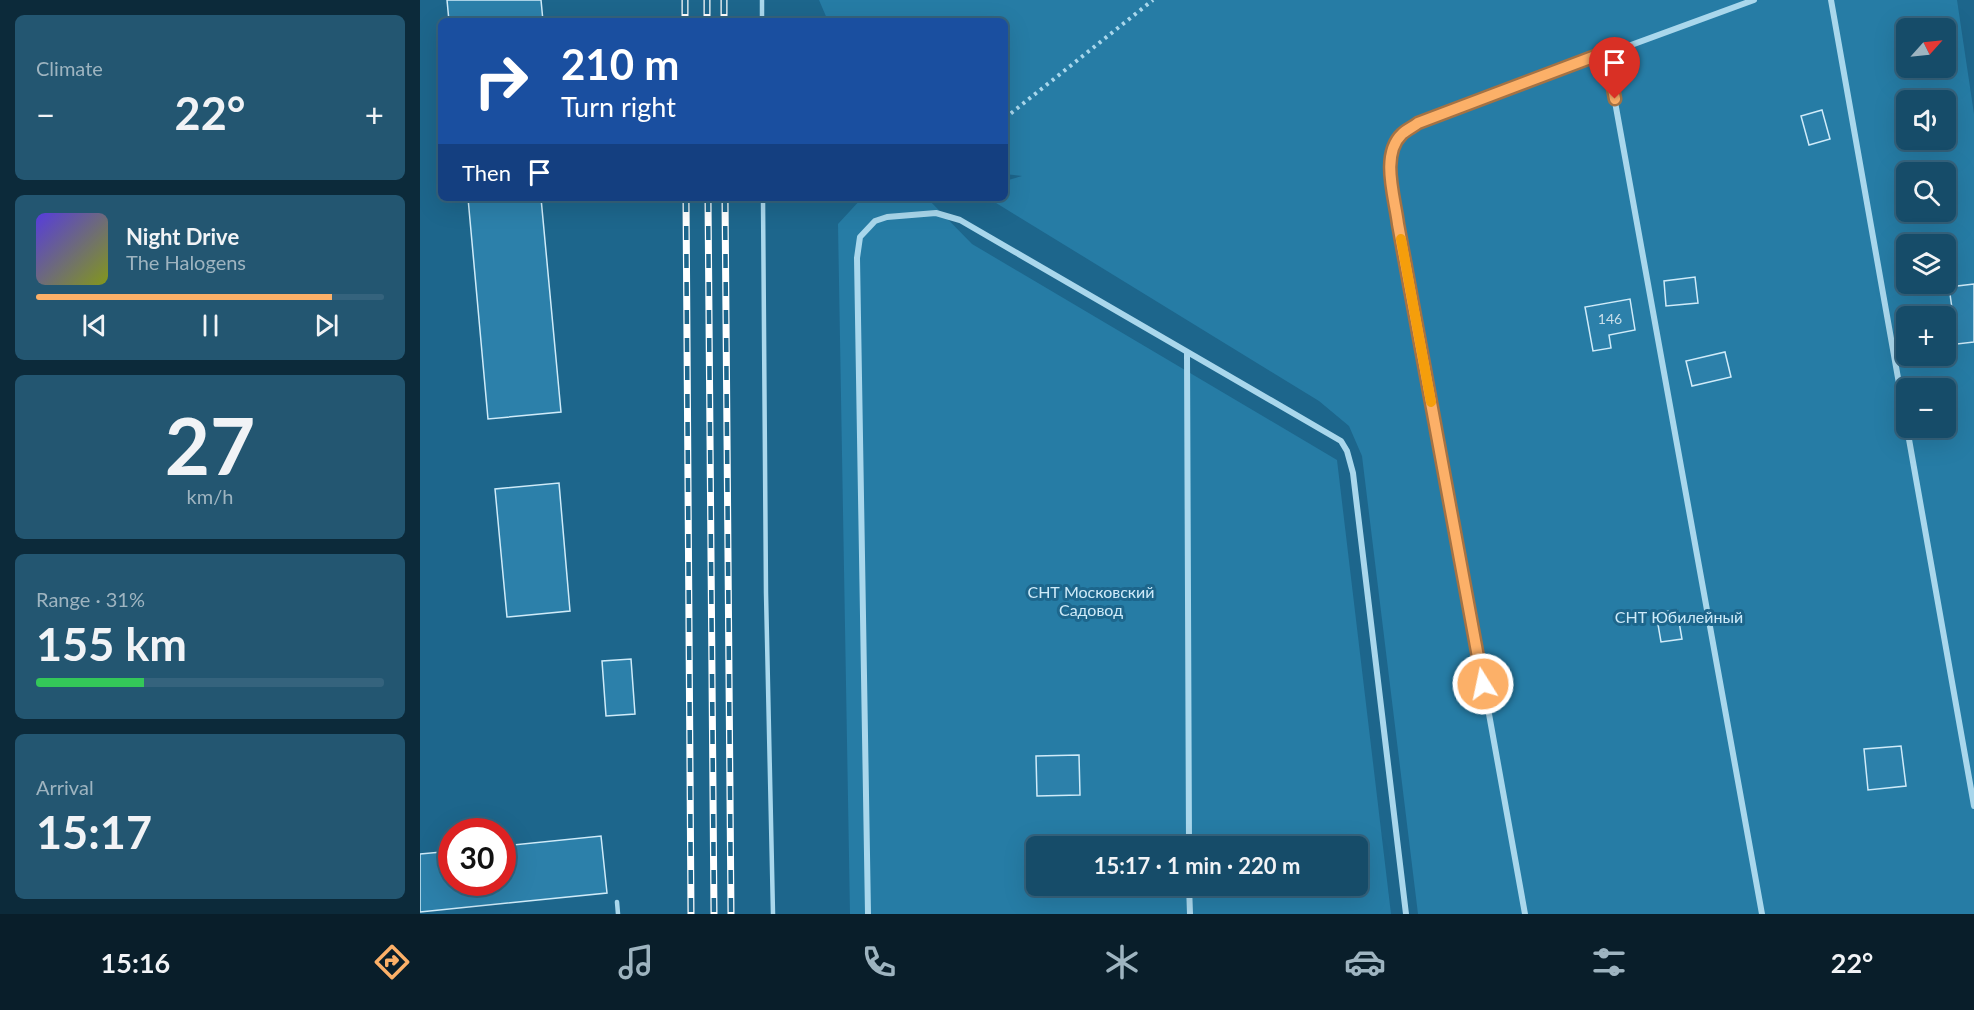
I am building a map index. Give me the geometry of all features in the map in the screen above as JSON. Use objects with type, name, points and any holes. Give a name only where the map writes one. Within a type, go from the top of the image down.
[{"type":"street","points":[[1525,914],[1398,224],[1390,164],[1394,146],[1401,134],[1418,123],[1606,52],[1754,0]]},
{"type":"street","points":[[1831,0],[1899,378]]},
{"type":"street","points":[[1606,52],[1762,914]]},
{"type":"street","points":[[868,914],[857,270],[860,237],[874,221],[887,217],[936,213],[960,220],[1341,441],[1347,451],[1354,484],[1406,914]]},
{"type":"street","points":[[1187,351],[1189,836]]},
{"type":"street","points":[[1909,438],[1974,806]]},
{"type":"street","points":[[1189,896],[1190,914]]},
{"type":"lane","points":[[762,0],[762,18]]},
{"type":"lane","points":[[763,201],[766,593],[772,914]]},
{"type":"lane","points":[[617,902],[618,914]]},
{"type":"path","points":[[1008,116],[1153,0]]},
{"type":"green space","name":"СНТ Юбилейный","points":[[819,0],[1957,0],[1974,114],[1974,914],[1418,914],[1362,456],[1349,426],[1319,401],[993,201],[1008,201],[1008,180],[1022,176],[1008,174],[1008,18],[827,18]]},
{"type":"green space","name":"СНТ Московский Садовод","points":[[859,201],[930,201],[972,244],[1337,460],[1391,914],[850,914],[838,224]]},
{"type":"building","points":[[447,0],[541,0],[543,18],[449,18]]},
{"type":"building","points":[[1822,110],[1830,139],[1809,145],[1801,116]]},
{"type":"building","points":[[468,201],[541,201],[561,412],[488,419]]},
{"type":"building","points":[[1695,277],[1698,303],[1666,306],[1664,281]]},
{"type":"building","points":[[1974,284],[1974,342],[1957,344],[1956,306],[1952,306],[1950,294],[1956,294],[1956,286]]},
{"type":"building","points":[[1630,299],[1635,330],[1609,335],[1611,348],[1593,351],[1585,307]]},
{"type":"building","points":[[1725,352],[1731,377],[1692,386],[1686,361]]},
{"type":"building","points":[[559,483],[570,611],[507,617],[495,489]]},
{"type":"building","points":[[1677,610],[1682,639],[1661,642],[1656,613]]},
{"type":"building","points":[[631,659],[635,714],[606,716],[602,661]]},
{"type":"building","points":[[1901,746],[1906,786],[1868,790],[1864,749]]},
{"type":"building","points":[[1079,755],[1080,795],[1037,796],[1036,756]]},
{"type":"building","points":[[601,836],[607,893],[420,912],[420,854],[438,852],[438,896],[516,896],[516,845]]},
{"type":"railway","points":[[685,0],[685,18]]},
{"type":"railway","points":[[707,0],[707,18]]},
{"type":"railway","points":[[724,0],[724,18]]},
{"type":"railway","points":[[686,201],[691,914]]},
{"type":"railway","points":[[708,201],[714,914]]},
{"type":"railway","points":[[725,201],[731,914]]},
{"type":"slow traffic","points":[[1401,239],[1431,402]]},
{"type":"route","points":[[1483,684],[1398,224],[1390,164],[1394,146],[1401,134],[1418,123],[1606,52],[1615,99]]}]
